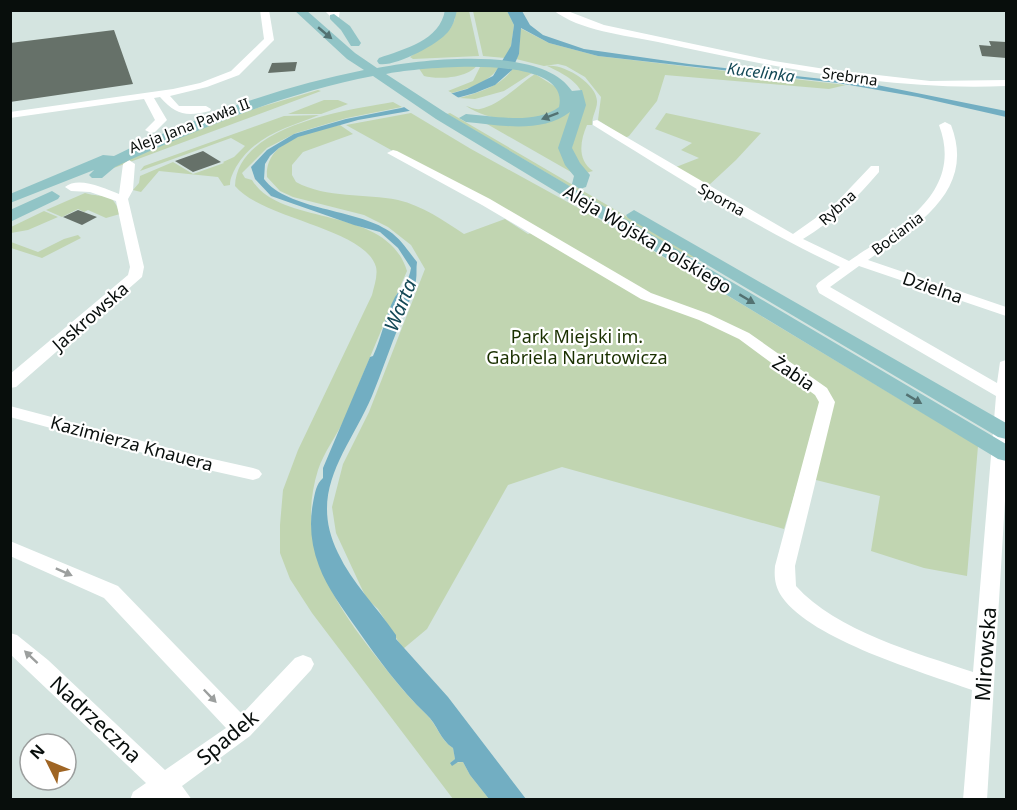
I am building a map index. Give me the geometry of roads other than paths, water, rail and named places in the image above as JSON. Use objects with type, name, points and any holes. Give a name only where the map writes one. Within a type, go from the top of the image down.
[{"type":"main road","name":"Aleja Wojska Polskiego","points":[[299,10],[346,57],[1006,454]]},
{"type":"main road","name":"Aleja Wojska Polskiego","points":[[316,10],[346,57],[421,90],[1006,432]]},
{"type":"main road","points":[[332,13],[346,28],[346,57]]},
{"type":"main road","points":[[371,66],[429,41],[445,29],[451,15]]},
{"type":"main road","name":"Aleja Jana Pawła II","points":[[11,200],[151,130],[206,109],[314,76],[346,57]]},
{"type":"main road","points":[[371,66],[441,59],[488,59],[523,63],[573,87],[578,96],[579,105],[565,148],[573,165],[582,175],[580,184]]},
{"type":"main road","points":[[97,175],[101,169],[154,144],[253,104],[366,73],[428,64],[495,63],[551,75],[564,88],[568,99],[564,109],[554,116],[519,122],[461,115]]},
{"type":"main road","name":"Aleja Jana Pawła II","points":[[11,200],[181,125],[371,66]]},
{"type":"main road","points":[[314,76],[326,75],[339,78],[341,81],[338,88]]},
{"type":"main road","name":"Aleja Jana Pawła II","points":[[10,217],[97,175],[338,88],[372,87],[407,94]]},
{"type":"street","points":[[10,115],[162,93],[203,85],[235,73],[269,40],[270,35],[264,10]]},
{"type":"street","name":"Srebrna","points":[[557,10],[582,21],[640,36],[799,69],[930,84],[1006,83]]},
{"type":"street","points":[[162,93],[176,109],[186,111],[206,109]]},
{"type":"street","points":[[147,95],[161,120],[151,130]]},
{"type":"street","name":"Sporna","points":[[597,123],[708,192],[794,239],[856,264]]},
{"type":"street","name":"Bociania","points":[[945,125],[950,138],[948,179],[938,197],[921,217],[823,286],[824,290],[1006,395]]},
{"type":"street","name":"Żabia","points":[[393,153],[486,202],[646,296],[704,317],[744,336],[774,360],[824,394],[827,402],[785,566],[784,581],[789,593],[802,606],[845,631],[982,684]]},
{"type":"street","name":"Jaskrowska","points":[[10,383],[135,277],[137,267],[122,199],[127,190],[129,164]]},
{"type":"street","name":"Rybna","points":[[794,239],[820,225],[855,192],[875,169]]},
{"type":"street","points":[[71,187],[92,188],[122,199]]},
{"type":"street","name":"Dzielna","points":[[856,264],[1006,312]]},
{"type":"street","name":"Mirowska","points":[[975,800],[1006,365]]},
{"type":"street","name":"Kazimierza Knauera","points":[[10,411],[195,461],[253,474]]},
{"type":"street","points":[[10,548],[111,592],[242,729]]},
{"type":"street","name":"Nadrzeczna","points":[[10,640],[172,791]]},
{"type":"street","name":"Spadek","points":[[142,800],[172,791],[242,729],[303,664]]},
{"type":"water","name":"Warta","points":[[507,11],[522,11],[530,25],[543,35],[584,49],[689,64],[877,85],[1006,111],[1006,117],[918,97],[838,83],[598,56],[549,43],[521,28],[519,54],[512,70],[495,85],[475,93],[409,111],[358,120],[298,137],[270,156],[265,164],[264,179],[275,189],[305,203],[359,218],[389,231],[417,262],[415,286],[411,297],[372,396],[335,471],[329,490],[327,509],[330,530],[344,564],[357,585],[396,635],[396,639],[448,697],[526,799],[489,799],[463,762],[452,766],[450,763],[455,759],[453,748],[390,673],[346,614],[326,582],[314,550],[311,527],[312,511],[316,489],[323,478],[323,468],[370,357],[376,349],[395,297],[407,280],[411,268],[398,248],[380,232],[271,196],[255,179],[251,167],[267,150],[294,134],[467,89],[493,76],[511,46],[514,25]]},
{"type":"water label","name":"Kucelinka","points":[[761,72]]},
{"type":"park label","name":"Park Miejski im. Gabriela Narutowicza","points":[[577,346]]}]
